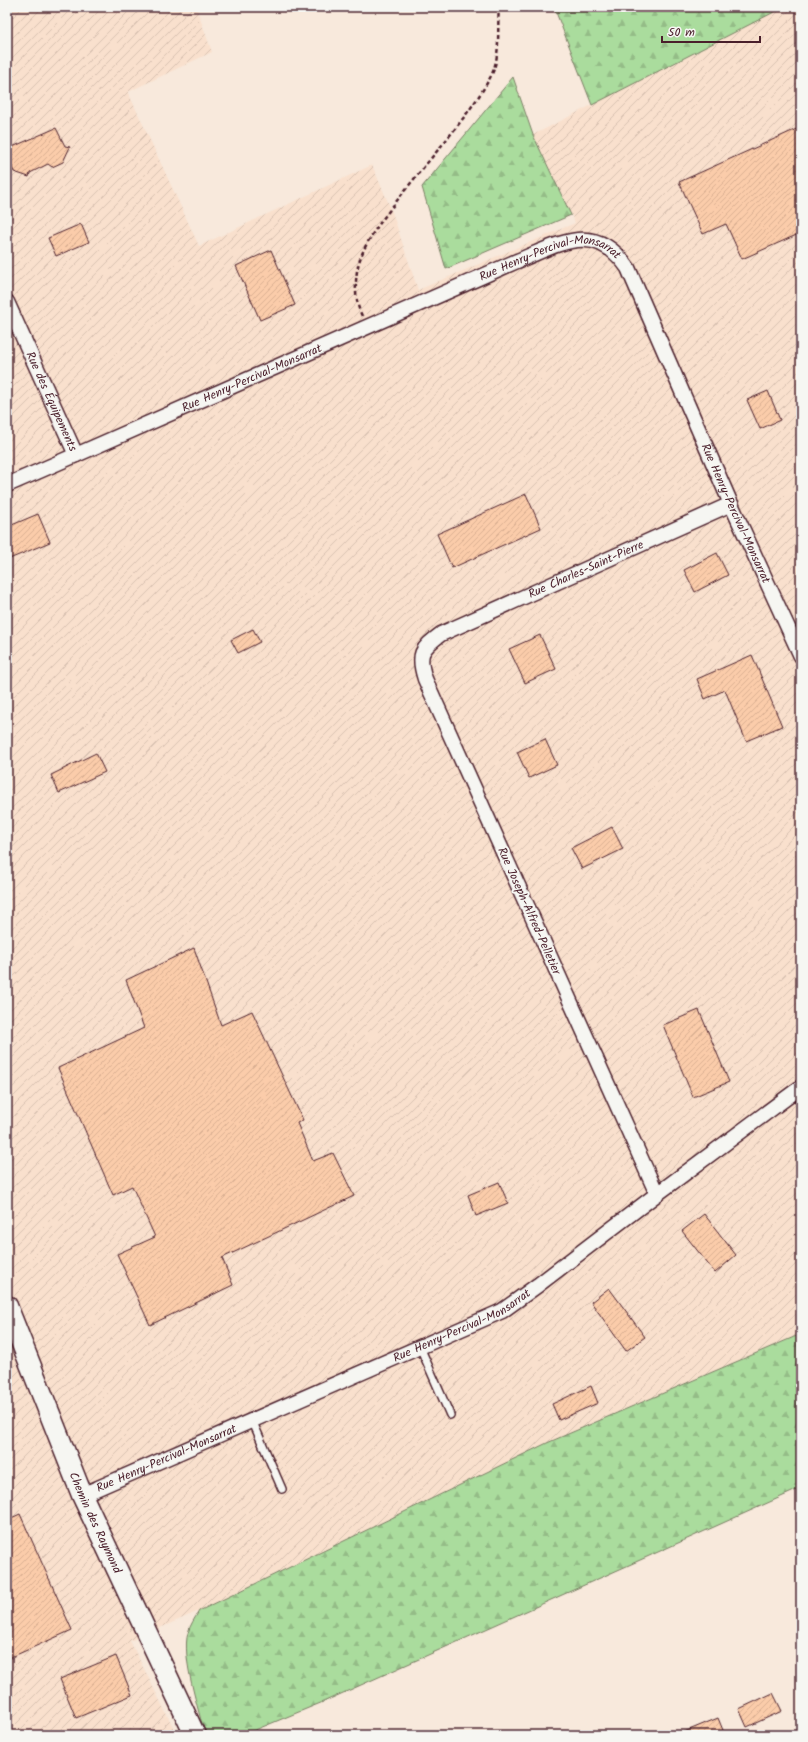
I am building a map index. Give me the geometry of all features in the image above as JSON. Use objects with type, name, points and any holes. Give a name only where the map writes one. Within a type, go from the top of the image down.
[{"type":"street","name":"Rue Henry-Percival-Monsarrat","points":[[76,455],[516,261],[571,240],[589,240],[606,245],[619,254],[628,268],[731,504],[801,656]]},
{"type":"street","name":"Rue des Équipements","points":[[7,302],[76,455],[7,485]]},
{"type":"street","name":"Rue Charles-Saint-Pierre","points":[[441,634],[731,504]]},
{"type":"street","name":"Rue Joseph-Alfred-Pelletier","points":[[441,634],[427,644],[421,653],[420,665],[425,679],[656,1194]]},
{"type":"street","name":"Rue Henry-Percival-Monsarrat","points":[[82,1495],[502,1311],[656,1194],[801,1087]]},
{"type":"street","name":"Chemin des Raymond","points":[[8,1311],[82,1495],[195,1735]]},
{"type":"lane","points":[[420,1347],[450,1415]]},
{"type":"lane","points":[[252,1420],[282,1489]]},
{"type":"path","points":[[367,327],[359,310],[356,297],[357,270],[366,247],[380,223],[465,115],[492,75],[497,52],[499,7]]},
{"type":"shaded area","points":[[7,7],[196,7],[212,52],[128,92],[199,246],[372,165],[391,209],[418,290],[575,223],[533,135],[784,7],[801,7],[801,1334],[547,1443],[199,1611],[130,1641],[177,1735],[7,1735]]},
{"type":"green space","points":[[554,7],[784,7],[592,105]]},
{"type":"green space","points":[[513,77],[533,135],[571,215],[446,269],[422,187]]},
{"type":"green space","points":[[801,1334],[801,1488],[323,1702],[243,1735],[205,1735],[192,1684],[186,1643],[191,1624],[199,1611],[547,1443]]},
{"type":"building","points":[[801,127],[801,233],[742,259],[726,224],[703,234],[679,182]]},
{"type":"building","points":[[56,128],[65,146],[70,147],[63,162],[52,167],[48,164],[30,173],[29,177],[14,172],[8,159],[10,148]]},
{"type":"building","points":[[81,224],[89,242],[56,256],[48,238]]},
{"type":"building","points":[[271,250],[295,305],[260,320],[236,266]]},
{"type":"building","points":[[768,391],[780,420],[760,429],[747,400]]},
{"type":"building","points":[[526,494],[541,528],[452,568],[437,534]]},
{"type":"building","points":[[38,514],[50,542],[7,560],[7,527]]},
{"type":"building","points":[[717,553],[728,575],[695,592],[684,570]]},
{"type":"building","points":[[253,629],[260,642],[238,653],[231,640]]},
{"type":"building","points":[[540,635],[556,669],[525,683],[509,649]]},
{"type":"building","points":[[752,655],[782,726],[746,741],[725,690],[705,699],[697,679]]},
{"type":"building","points":[[545,739],[557,765],[529,778],[517,752]]},
{"type":"building","points":[[96,753],[105,772],[59,793],[51,775]]},
{"type":"building","points":[[612,827],[623,849],[582,869],[571,848]]},
{"type":"building","points":[[194,948],[221,1025],[252,1011],[303,1120],[297,1123],[313,1161],[333,1153],[354,1196],[222,1258],[233,1285],[150,1325],[117,1254],[155,1237],[132,1186],[113,1195],[58,1068],[144,1028],[126,980]]},
{"type":"building","points":[[699,1010],[729,1082],[693,1097],[663,1025]]},
{"type":"building","points":[[499,1182],[508,1203],[476,1216],[468,1195]]},
{"type":"building","points":[[704,1214],[736,1255],[715,1273],[682,1231]]},
{"type":"building","points":[[609,1288],[645,1337],[626,1351],[591,1302]]},
{"type":"building","points":[[591,1386],[598,1403],[559,1420],[552,1404]]},
{"type":"building","points":[[20,1514],[72,1630],[7,1659],[7,1520]]},
{"type":"building","points":[[116,1656],[132,1695],[76,1718],[60,1679]]},
{"type":"building","points":[[773,1693],[782,1711],[747,1727],[739,1709]]},
{"type":"building","points":[[718,1718],[725,1735],[677,1735]]}]
